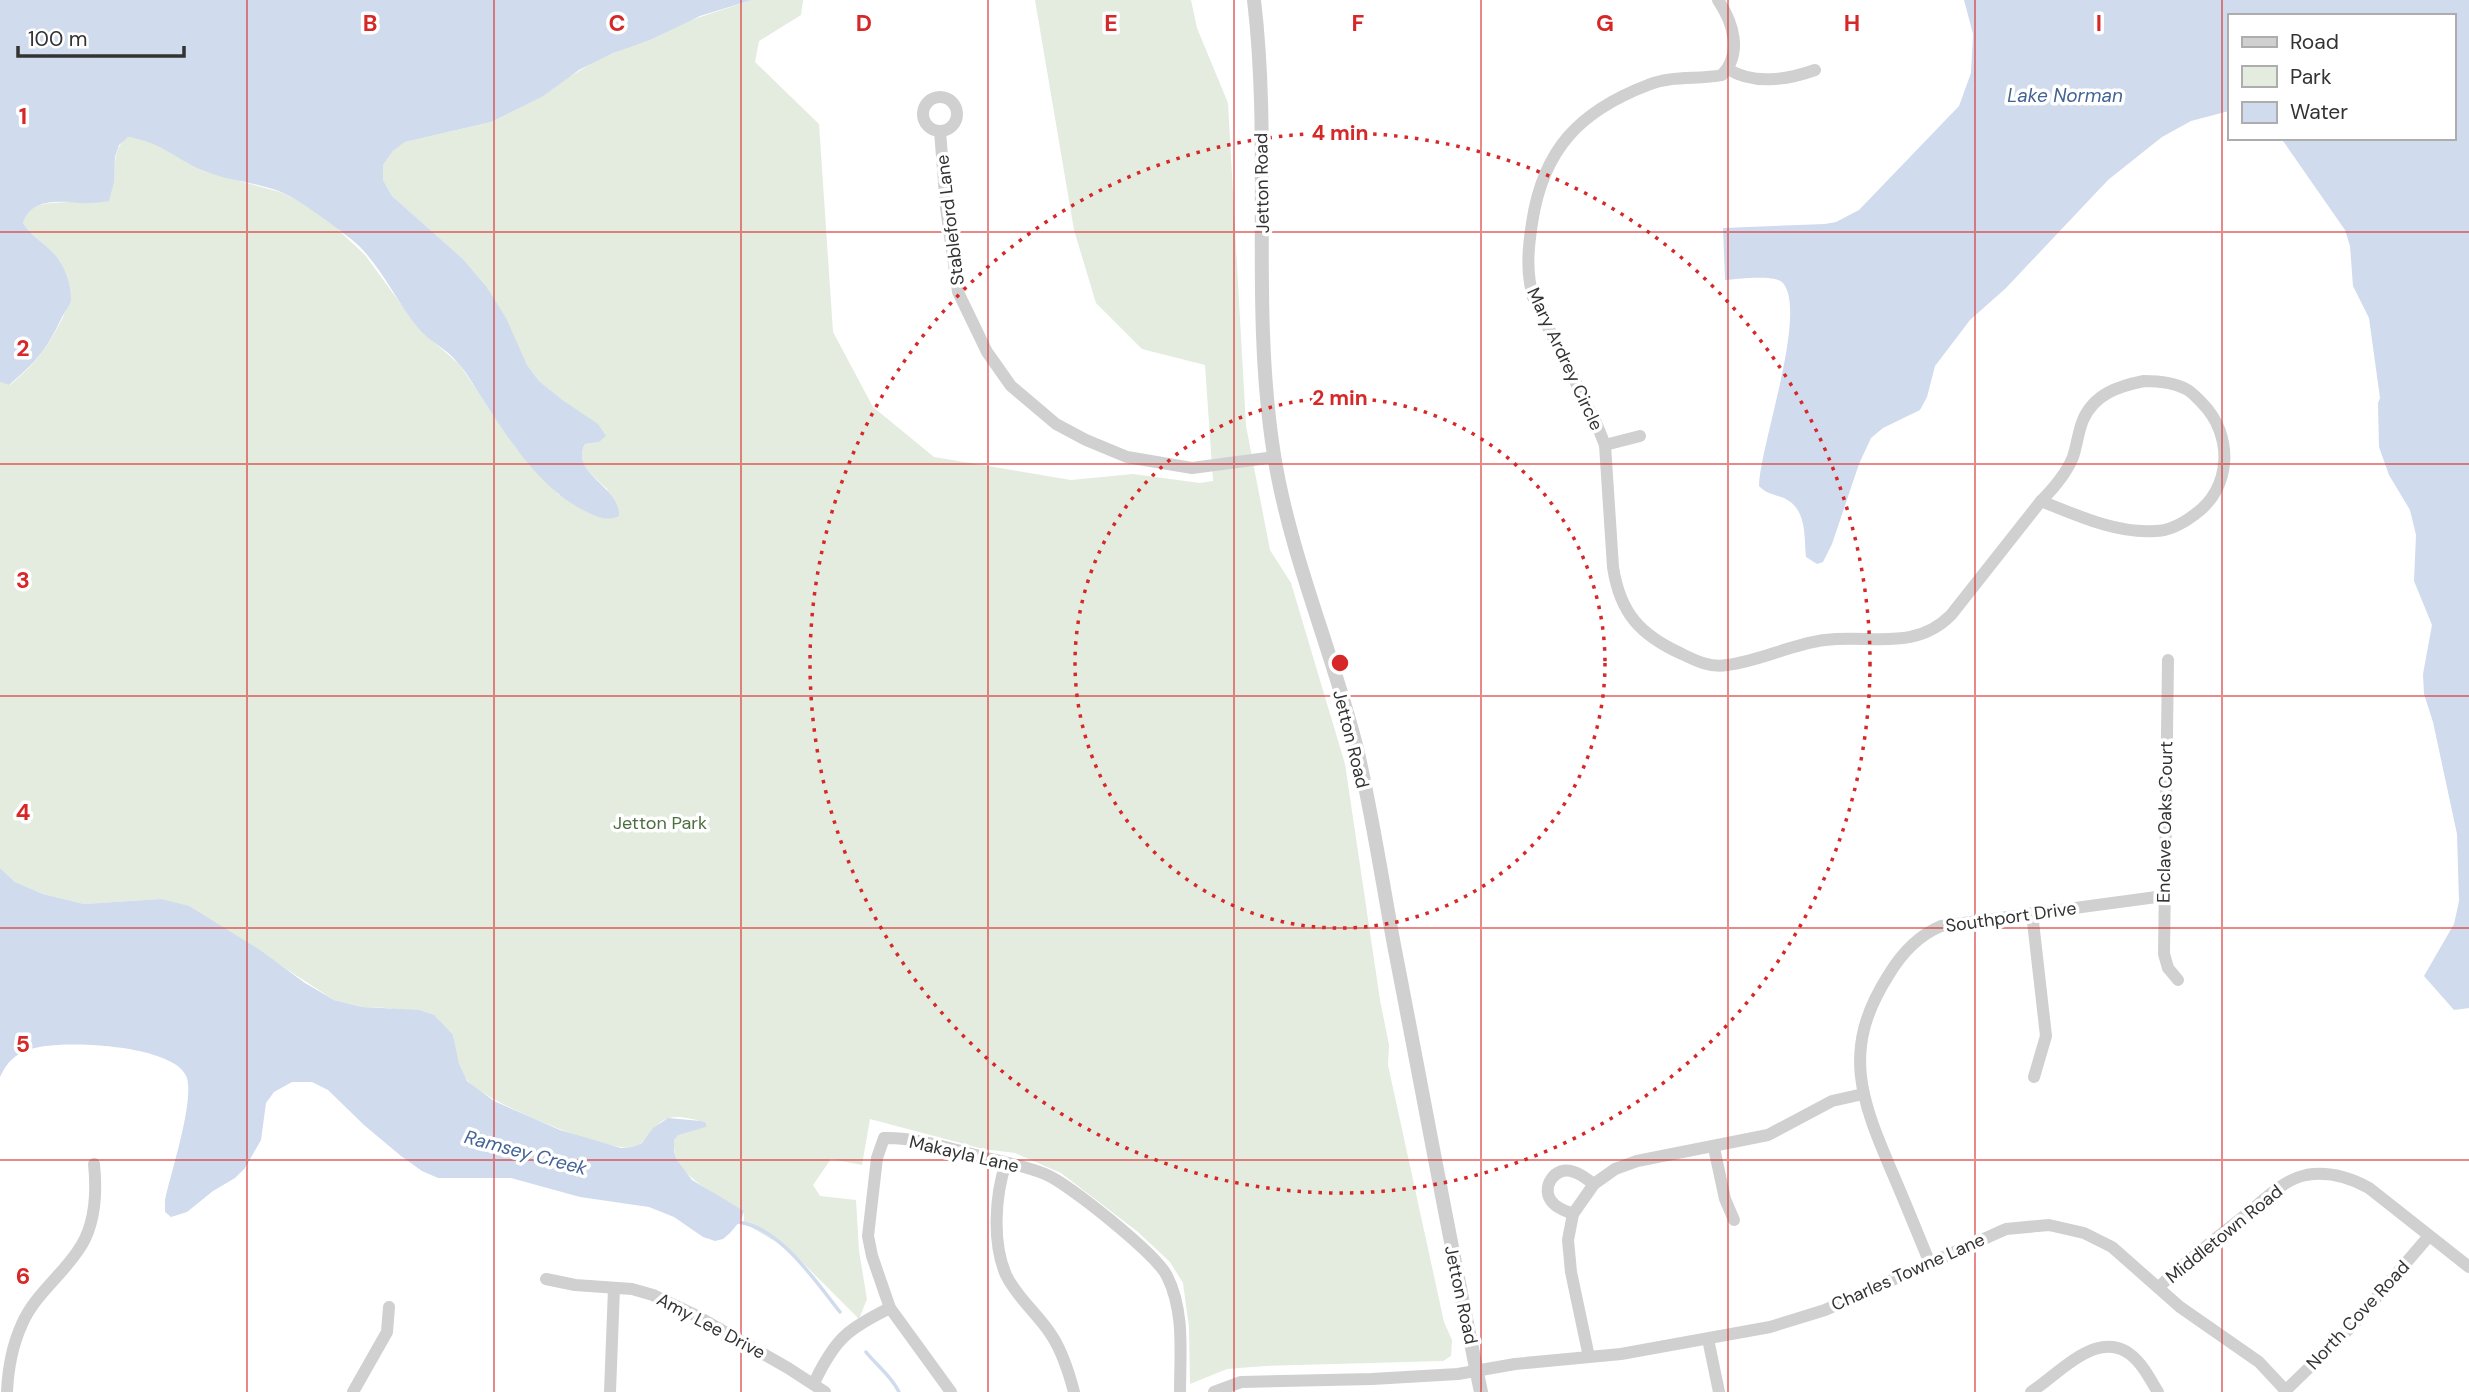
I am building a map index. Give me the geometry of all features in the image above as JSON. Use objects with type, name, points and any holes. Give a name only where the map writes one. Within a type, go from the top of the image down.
[{"type":"street","name":"Jetton Road","points":[[1254,0],[1260,66],[1264,350],[1267,403],[1275,457],[1293,536],[1357,749],[1481,1392]]},
{"type":"street","points":[[1718,0],[1729,19],[1732,33],[1733,58],[1728,69],[1736,74],[1767,80],[1815,70]]},
{"type":"street","name":"Mary Ardrey Circle","points":[[1728,69],[1722,75],[1677,78],[1649,84],[1602,107],[1566,137],[1546,167],[1539,185],[1528,248],[1528,280],[1539,311],[1580,389],[1605,445],[1615,581],[1633,621],[1655,640],[1694,660],[1711,665],[1739,663],[1810,642],[1832,639],[1905,639],[1933,630],[1965,598],[2041,501],[2055,487],[2069,465],[2088,410],[2094,402],[2113,389],[2144,381],[2160,381],[2187,389],[2216,419],[2225,457],[2218,488],[2199,512],[2173,527],[2158,531],[2122,528],[2041,501]]},
{"type":"street","name":"Stableford Lane","points":[[940,131],[946,208],[958,292],[987,352],[1011,386],[1056,424],[1109,451],[1135,459],[1192,468],[1275,457]]},
{"type":"street","points":[[1605,445],[1640,436]]},
{"type":"street","name":"Enclave Oaks Court","points":[[2168,660],[2164,954],[2168,968],[2178,980]]},
{"type":"street","name":"Southport Drive","points":[[1929,1261],[1874,1130],[1863,1094],[1860,1052],[1867,1017],[1880,988],[1907,949],[1924,934],[1941,926],[2164,896]]},
{"type":"street","points":[[2032,913],[2046,1036],[2034,1077]]},
{"type":"street","points":[[1589,1357],[1568,1251],[1573,1214],[1594,1184],[1615,1169],[1637,1161],[1768,1135],[1832,1101],[1863,1094]]},
{"type":"street","name":"Makayla Lane","points":[[951,1392],[890,1308],[872,1256],[869,1236],[877,1158],[884,1138],[928,1144],[1047,1175],[1070,1189],[1150,1254],[1166,1275],[1176,1300],[1181,1325],[1180,1392]]},
{"type":"street","points":[[1714,1147],[1725,1199],[1734,1220]]},
{"type":"street","points":[[1006,1163],[998,1185],[996,1213],[998,1241],[1006,1275],[1051,1335],[1064,1361],[1074,1392]]},
{"type":"street","points":[[6,1392],[9,1363],[22,1324],[31,1307],[78,1252],[86,1237],[96,1197],[94,1164]]},
{"type":"street","points":[[1573,1214],[1554,1206],[1549,1198],[1547,1191],[1553,1177],[1558,1172],[1574,1171],[1594,1184]]},
{"type":"street","name":"Middletown Road","points":[[2159,1287],[2179,1267],[2276,1191],[2287,1183],[2309,1175],[2328,1174],[2353,1180],[2369,1188],[2469,1267]]},
{"type":"street","name":"Charles Towne Lane","points":[[1214,1392],[1241,1382],[1458,1374],[1476,1369],[1653,1350],[1770,1327],[1825,1310],[1929,1261],[2006,1229],[2049,1225],[2084,1233],[2112,1247],[2180,1307],[2259,1362],[2286,1391]]},
{"type":"street","name":"North Cove Road","points":[[2286,1391],[2351,1328],[2429,1236]]},
{"type":"street","name":"Amy Lee Drive","points":[[546,1279],[643,1292],[676,1305],[814,1383],[825,1392]]},
{"type":"street","points":[[610,1392],[614,1288]]},
{"type":"street","points":[[353,1392],[387,1332],[389,1307]]},
{"type":"street","points":[[814,1383],[822,1366],[845,1333],[890,1308]]},
{"type":"street","points":[[1708,1339],[1719,1392]]},
{"type":"street","points":[[2031,1392],[2084,1354],[2107,1345],[2131,1355],[2158,1392]]},
{"type":"green space","name":"Jetton Park","points":[[752,0],[803,0],[801,15],[759,41],[755,62],[819,124],[833,332],[873,407],[934,457],[1071,480],[1133,474],[1200,483],[1213,481],[1205,365],[1142,349],[1096,303],[1074,230],[1035,0],[1191,0],[1197,28],[1228,103],[1246,426],[1270,550],[1291,583],[1345,764],[1389,1045],[1388,1065],[1444,1322],[1452,1340],[1451,1356],[1443,1361],[1227,1369],[1190,1384],[1189,1327],[1183,1283],[1170,1262],[1138,1232],[1061,1173],[1015,1153],[983,1149],[870,1119],[862,1165],[831,1159],[813,1185],[820,1196],[856,1200],[859,1251],[867,1299],[859,1319],[790,1250],[744,1223],[744,1211],[711,1192],[681,1166],[675,1155],[675,1137],[684,1131],[706,1127],[701,1121],[681,1117],[669,1118],[633,1147],[619,1147],[574,1134],[496,1101],[467,1080],[457,1059],[453,1035],[390,1008],[362,1007],[334,1000],[234,935],[161,899],[84,904],[43,894],[15,882],[0,868],[0,382],[10,385],[35,362],[68,308],[71,298],[63,266],[53,252],[23,223],[27,215],[37,206],[79,200],[114,182],[117,151],[128,137],[145,139],[162,146],[203,171],[280,192],[305,204],[330,222],[365,255],[420,330],[459,364],[516,448],[559,495],[608,490],[592,475],[582,458],[585,444],[599,442],[564,401],[539,381],[527,365],[486,286],[463,259],[392,196],[383,180],[383,165],[393,151],[405,142],[491,122],[542,97],[596,61],[650,40],[685,22]]},
{"type":"water","points":[[0,0],[752,0],[700,16],[650,40],[613,53],[579,70],[542,97],[491,122],[405,142],[393,151],[383,165],[383,180],[392,196],[463,259],[486,286],[506,318],[527,365],[539,381],[598,424],[606,436],[599,442],[585,444],[582,454],[584,463],[612,497],[619,516],[604,518],[589,513],[572,504],[541,478],[504,431],[461,367],[418,328],[370,258],[351,239],[309,208],[281,192],[204,171],[140,139],[128,137],[119,145],[109,201],[47,203],[32,209],[27,215],[23,223],[53,252],[63,266],[69,282],[71,300],[51,339],[34,362],[9,385],[0,382]]},
{"type":"water","name":"Lake Norman","points":[[1964,0],[2469,0],[2469,1008],[2454,1010],[2424,976],[2454,924],[2459,901],[2457,834],[2433,722],[2424,694],[2423,674],[2432,625],[2414,581],[2416,535],[2410,510],[2389,475],[2379,447],[2380,398],[2369,318],[2353,286],[2350,246],[2345,230],[2282,140],[2455,140],[2455,14],[2228,14],[2228,111],[2191,121],[2162,137],[2108,180],[2006,288],[1970,320],[1935,366],[1927,397],[1920,410],[1883,428],[1871,438],[1859,464],[1832,544],[1823,562],[1817,564],[1806,557],[1803,523],[1797,509],[1784,498],[1759,486],[1787,350],[1789,299],[1783,283],[1779,280],[1725,280],[1723,228],[1825,224],[1836,222],[1859,210],[1959,106],[1971,73],[1973,34]]},
{"type":"water","points":[[0,868],[15,882],[43,894],[84,904],[161,899],[189,906],[334,1000],[362,1007],[419,1010],[434,1015],[453,1035],[459,1064],[467,1081],[494,1101],[560,1130],[621,1148],[642,1143],[653,1128],[668,1118],[706,1123],[706,1127],[678,1135],[674,1140],[674,1152],[692,1180],[744,1211],[741,1220],[723,1239],[715,1241],[703,1237],[674,1217],[649,1207],[580,1197],[511,1178],[438,1178],[422,1171],[401,1156],[328,1090],[312,1082],[292,1082],[274,1092],[266,1103],[261,1140],[245,1168],[187,1212],[171,1217],[165,1212],[165,1200],[185,1120],[188,1089],[187,1078],[179,1067],[141,1051],[116,1047],[45,1046],[20,1053],[0,1077]]},
{"type":"waterway","name":"Ramsey Creek","points":[[738,1222],[753,1226],[782,1245],[840,1312]]},
{"type":"waterway","name":"Ramsey Creek","points":[[866,1352],[899,1392]]}]
